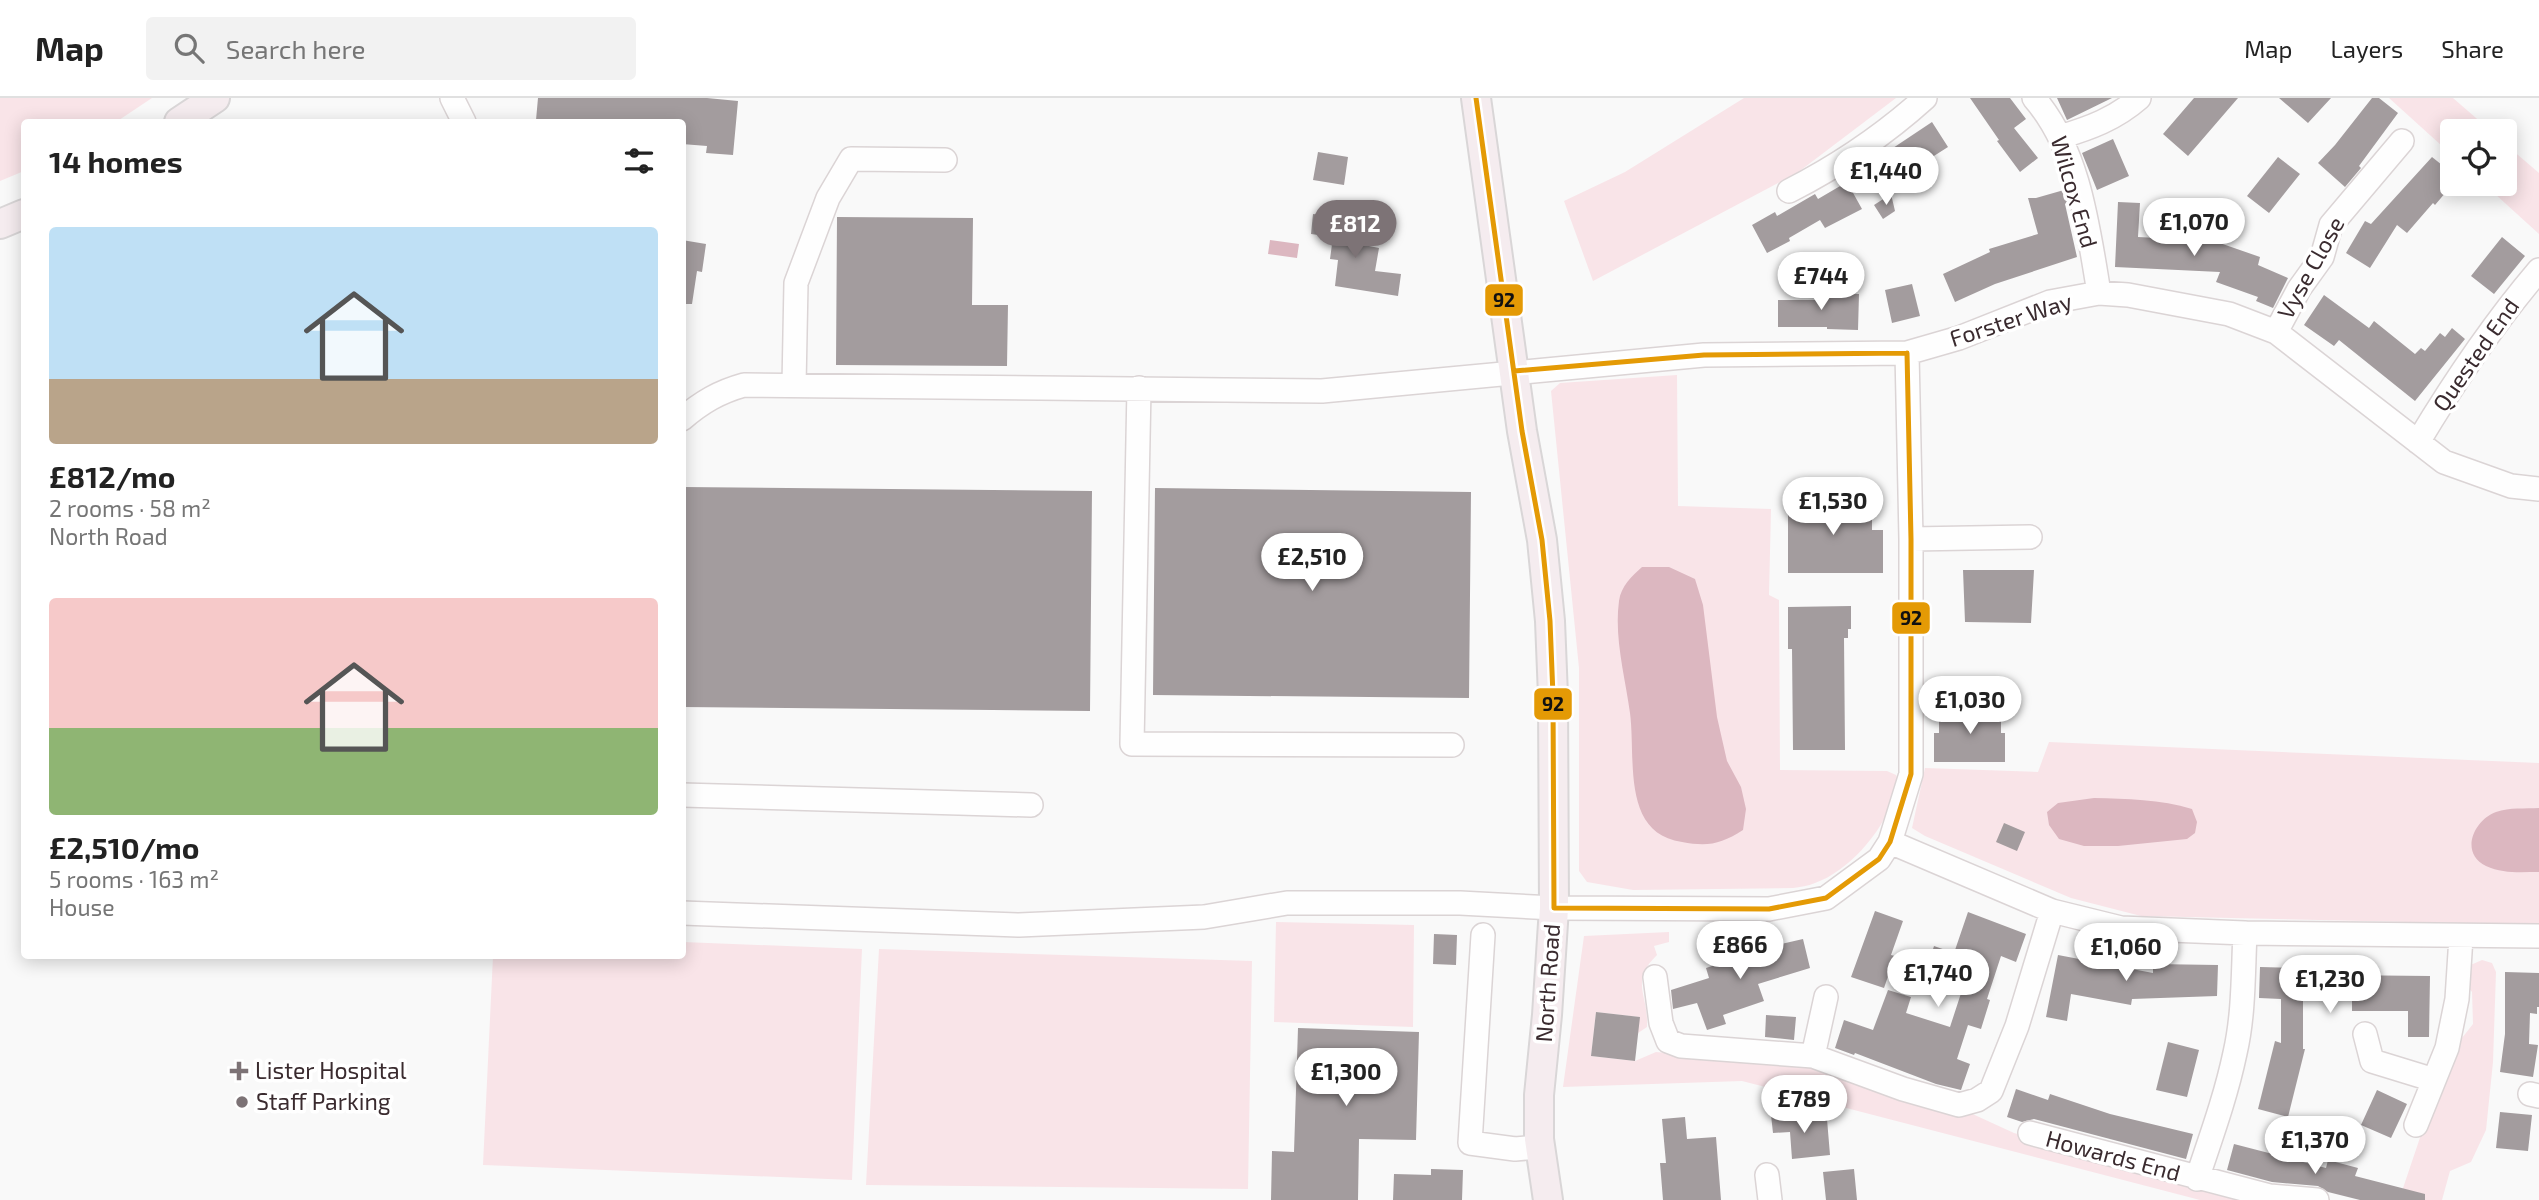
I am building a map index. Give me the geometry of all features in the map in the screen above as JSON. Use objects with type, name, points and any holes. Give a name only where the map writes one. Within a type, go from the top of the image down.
[{"type":"main road","points":[[184,119],[215,98]]},
{"type":"main road","name":"North Road","points":[[1476,98],[1514,371],[1542,540],[1550,621],[1554,908],[1539,1095],[1539,1147],[1549,1200]]},
{"type":"main road","points":[[0,224],[21,215]]},
{"type":"street","points":[[452,98],[462,119]]},
{"type":"street","points":[[1789,191],[1831,169],[1925,98]]},
{"type":"street","name":"Wilcox End","points":[[2034,98],[2048,115],[2060,137],[2084,212],[2099,293]]},
{"type":"street","points":[[2060,137],[2094,127],[2127,108],[2138,98]]},
{"type":"street","name":"Vyse Close","points":[[2276,332],[2299,289],[2322,257],[2331,225],[2402,141]]},
{"type":"street","points":[[794,385],[796,283],[828,198],[851,159],[945,160]]},
{"type":"street","name":"Quested End","points":[[2417,442],[2474,353],[2539,270]]},
{"type":"street","name":"Forster Way","points":[[686,416],[720,391],[744,384],[1322,391],[1704,355],[1907,353],[1959,338],[2050,302],[2099,293],[2128,295],[2229,314],[2276,332],[2444,462],[2511,486],[2539,489]]},
{"type":"street","points":[[686,913],[1019,925],[1204,918],[1287,903],[1460,903],[1554,908],[1769,909],[1826,898],[1879,859],[1890,842],[1911,774],[1911,539],[1907,353]]},
{"type":"street","points":[[1139,388],[1132,744],[1452,746]]},
{"type":"street","points":[[1911,539],[2031,537]]},
{"type":"street","points":[[686,795],[1031,805]]},
{"type":"street","points":[[1890,842],[2052,911],[2121,929],[2461,937],[2539,936]]},
{"type":"street","points":[[1655,977],[1661,1023],[1668,1041],[1681,1046],[1813,1056],[1903,1089],[1959,1105],[1977,1100],[1991,1091],[2017,1026],[2052,911]]},
{"type":"street","name":"Howards End","points":[[2197,1179],[2225,1095],[2236,1051],[2242,1006],[2245,933]]},
{"type":"street","points":[[1483,935],[1470,1143],[1515,1149],[1539,1147]]},
{"type":"street","points":[[2416,1125],[2447,1048],[2457,999],[2461,937]]},
{"type":"street","points":[[1813,1056],[1826,998]]},
{"type":"street","points":[[2365,1034],[2372,1061],[2434,1080]]},
{"type":"street","name":"Howards End","points":[[2030,1133],[2197,1179],[2270,1196],[2317,1200]]},
{"type":"street","points":[[1767,1175],[1770,1200]]},
{"type":"shaded area","points":[[0,98],[152,98],[120,119],[21,119],[21,172],[0,181]]},
{"type":"shaded area","points":[[1744,98],[1896,98],[1797,173],[1593,281],[1564,201],[1625,172]]},
{"type":"shaded area","points":[[2389,98],[2453,98],[2477,119],[2440,119],[2440,144]]},
{"type":"shaded area","points":[[2517,154],[2539,173],[2539,234],[2497,196],[2517,196]]},
{"type":"shaded area","points":[[1270,240],[1299,244],[1297,258],[1268,254]]},
{"type":"shaded area","points":[[1677,375],[1678,506],[1771,509],[1769,595],[1779,600],[1780,770],[1887,771],[1897,778],[1897,788],[1887,813],[1862,850],[1827,878],[1807,886],[1633,890],[1587,882],[1579,871],[1579,668],[1551,391],[1560,383]]},
{"type":"shaded area","points":[[1642,567],[1669,567],[1695,579],[1703,605],[1717,717],[1727,761],[1741,787],[1746,809],[1743,830],[1721,841],[1691,843],[1662,836],[1649,825],[1640,809],[1635,791],[1630,713],[1619,643],[1618,615],[1622,591]]},
{"type":"shaded area","points":[[2049,742],[2539,763],[2539,925],[2141,916],[2071,898],[1912,828],[1925,768],[2038,772]]},
{"type":"shaded area","points":[[2094,798],[2156,801],[2192,809],[2197,822],[2195,833],[2187,839],[2118,846],[2084,846],[2059,839],[2049,825],[2047,812],[2058,803]]},
{"type":"shaded area","points":[[2539,808],[2539,872],[2499,870],[2478,860],[2471,845],[2476,829],[2488,816],[2507,809]]},
{"type":"shaded area","points":[[1276,922],[1414,925],[1413,1027],[1274,1022]]},
{"type":"shaded area","points":[[1669,932],[1669,942],[1654,946],[1657,955],[1644,973],[1642,981],[1647,1027],[1638,1033],[1639,1017],[1596,1012],[1591,1056],[1635,1061],[1656,1052],[1806,1065],[1966,1111],[2014,1133],[2253,1200],[2200,1200],[1742,1081],[1563,1087],[1584,936]]},
{"type":"shaded area","points":[[686,942],[862,949],[852,1180],[483,1165],[493,959],[686,959]]},
{"type":"shaded area","points":[[879,949],[1252,961],[1248,1189],[866,1185]]},
{"type":"shaded area","points":[[2482,960],[2492,963],[2496,972],[2493,1062],[2486,1130],[2471,1162],[2450,1171],[2442,1200],[2399,1200],[2430,1108],[2458,1043],[2473,1024],[2472,992],[2465,983],[2466,967]]},
{"type":"building","points":[[538,98],[707,98],[738,101],[733,155],[706,153],[707,146],[686,144],[686,119],[536,119]]},
{"type":"building","points":[[1970,98],[2010,98],[2026,119],[2014,128],[2038,158],[2020,172]]},
{"type":"building","points":[[2057,98],[2112,98],[2067,120]]},
{"type":"building","points":[[2194,98],[2238,98],[2188,156],[2163,134]]},
{"type":"building","points":[[2279,98],[2331,98],[2308,123]]},
{"type":"building","points":[[2372,98],[2379,98],[2398,113],[2345,187],[2318,163]]},
{"type":"building","points":[[1932,122],[1948,147],[1907,177],[1890,150]]},
{"type":"building","points":[[2113,139],[2129,176],[2097,190],[2082,153]]},
{"type":"building","points":[[1318,152],[1348,157],[1344,185],[1313,180]]},
{"type":"building","points":[[2278,157],[2300,174],[2269,213],[2247,196]]},
{"type":"building","points":[[2432,157],[2440,163],[2440,196],[2443,196],[2407,233],[2397,225],[2370,268],[2346,253],[2365,221],[2371,224]]},
{"type":"building","points":[[1847,182],[1862,209],[1825,228],[1820,220],[1767,253],[1752,225],[1775,212],[1777,216],[1815,194],[1818,199]]},
{"type":"building","points":[[2064,190],[2077,257],[1995,284],[1955,302],[1943,274],[1990,252],[1989,249],[2038,234],[2028,198]]},
{"type":"building","points":[[1891,194],[1895,211],[1883,219],[1874,205]]},
{"type":"building","points":[[2118,202],[2140,203],[2138,237],[2214,241],[2260,257],[2258,265],[2288,278],[2273,308],[2256,301],[2258,297],[2216,282],[2220,272],[2115,267]]},
{"type":"building","points":[[1313,214],[1338,217],[1336,234],[1365,238],[1364,245],[1379,248],[1375,271],[1401,274],[1398,296],[1335,286],[1338,260],[1330,259],[1333,237],[1311,234]]},
{"type":"building","points":[[837,217],[973,218],[972,305],[1008,305],[1007,366],[836,365]]},
{"type":"building","points":[[2502,237],[2525,256],[2494,294],[2471,276]]},
{"type":"building","points":[[686,241],[706,244],[702,272],[697,271],[692,304],[686,304]]},
{"type":"building","points":[[1912,284],[1920,316],[1892,323],[1885,290]]},
{"type":"building","points":[[1826,293],[1859,294],[1858,330],[1778,327],[1778,300],[1826,300]]},
{"type":"building","points":[[2324,295],[2369,328],[2374,321],[2415,354],[2421,348],[2425,351],[2440,333],[2445,337],[2452,328],[2465,339],[2415,401],[2339,340],[2334,346],[2304,325]]},
{"type":"building","points":[[686,487],[1092,491],[1090,711],[686,707]]},
{"type":"building","points":[[1155,488],[1471,492],[1469,698],[1153,695]]},
{"type":"building","points":[[1788,498],[1872,498],[1872,530],[1883,530],[1883,573],[1788,573]]},
{"type":"building","points":[[1963,570],[2034,570],[2031,623],[1965,622]]},
{"type":"building","points":[[1851,606],[1851,629],[1848,629],[1848,638],[1844,638],[1845,750],[1793,750],[1792,649],[1788,649],[1788,607]]},
{"type":"building","points":[[1962,705],[1978,705],[1978,709],[2001,709],[2001,733],[2005,733],[2005,762],[1934,762],[1934,733],[1939,733],[1939,709],[1962,710]]},
{"type":"building","points":[[2004,823],[2025,832],[2017,851],[1996,842]]},
{"type":"building","points":[[1875,911],[1903,921],[1891,955],[1895,956],[1884,988],[1851,977]]},
{"type":"building","points":[[1968,912],[2026,934],[2016,962],[2001,956],[1987,999],[1990,1000],[1981,1029],[1968,1025],[1957,1059],[1970,1064],[1961,1090],[1936,1084],[1835,1048],[1844,1020],[1873,1030],[1888,990],[1911,997],[1906,1013],[1950,1027],[1965,981],[1927,968],[1934,946],[1954,953]]},
{"type":"building","points":[[1434,934],[1457,935],[1456,965],[1433,964]]},
{"type":"building","points":[[1803,939],[1810,968],[1758,984],[1764,1001],[1723,1015],[1726,1024],[1707,1030],[1697,1003],[1673,1009],[1671,990],[1709,978],[1706,968],[1772,946]]},
{"type":"building","points":[[2058,955],[2153,973],[2153,964],[2218,965],[2217,996],[2132,999],[2131,1005],[2071,994],[2067,1021],[2046,1017]]},
{"type":"building","points":[[2300,965],[2334,965],[2334,975],[2430,976],[2429,1037],[2408,1037],[2408,1011],[2352,1011],[2352,1000],[2303,1000],[2305,1049],[2288,1117],[2258,1109],[2275,1041],[2281,1043],[2281,999],[2259,998],[2260,967],[2300,968]]},
{"type":"building","points":[[2505,972],[2539,973],[2539,1007],[2537,1014],[2530,1013],[2529,1044],[2538,1045],[2533,1077],[2500,1072],[2505,1034]]},
{"type":"building","points":[[1596,1012],[1640,1017],[1635,1061],[1591,1056]]},
{"type":"building","points":[[1766,1015],[1796,1017],[1794,1040],[1765,1037]]},
{"type":"building","points":[[1298,1028],[1419,1032],[1416,1140],[1359,1139],[1358,1200],[1271,1200],[1272,1151],[1294,1152]]},
{"type":"building","points":[[2168,1042],[2199,1050],[2187,1097],[2156,1090]]},
{"type":"building","points":[[2016,1089],[2048,1100],[2050,1094],[2110,1114],[2193,1134],[2186,1159],[2034,1119],[2022,1122],[2007,1117]]},
{"type":"building","points":[[2377,1090],[2407,1104],[2391,1138],[2361,1125]]},
{"type":"building","points":[[2500,1112],[2532,1115],[2528,1151],[2496,1148]]},
{"type":"building","points":[[1797,1113],[1798,1122],[1827,1119],[1830,1155],[1792,1159],[1790,1132],[1773,1133],[1771,1115]]},
{"type":"building","points":[[1685,1117],[1687,1139],[1716,1137],[1721,1200],[1663,1200],[1660,1163],[1666,1163],[1662,1119]]},
{"type":"building","points":[[2234,1144],[2326,1168],[2328,1160],[2358,1168],[2355,1176],[2425,1194],[2425,1200],[2360,1200],[2328,1192],[2318,1186],[2272,1182],[2227,1170]]},
{"type":"building","points":[[1431,1169],[1463,1170],[1462,1200],[1393,1200],[1394,1174],[1431,1175]]},
{"type":"building","points":[[1854,1169],[1857,1200],[1826,1200],[1823,1172]]},
{"type":"transit line","name":"92","points":[[1476,98],[1522,431],[1542,540],[1550,621],[1554,908]]},
{"type":"transit line","name":"92","points":[[1514,371],[1704,355],[1907,353]]},
{"type":"transit line","name":"92","points":[[1554,908],[1769,909],[1826,898],[1879,859],[1890,842],[1911,774],[1911,539],[1907,353]]},
{"type":"place","name":"Lister Hospital","points":[[239,1071]]},
{"type":"place","name":"Staff Parking","points":[[242,1102]]}]
